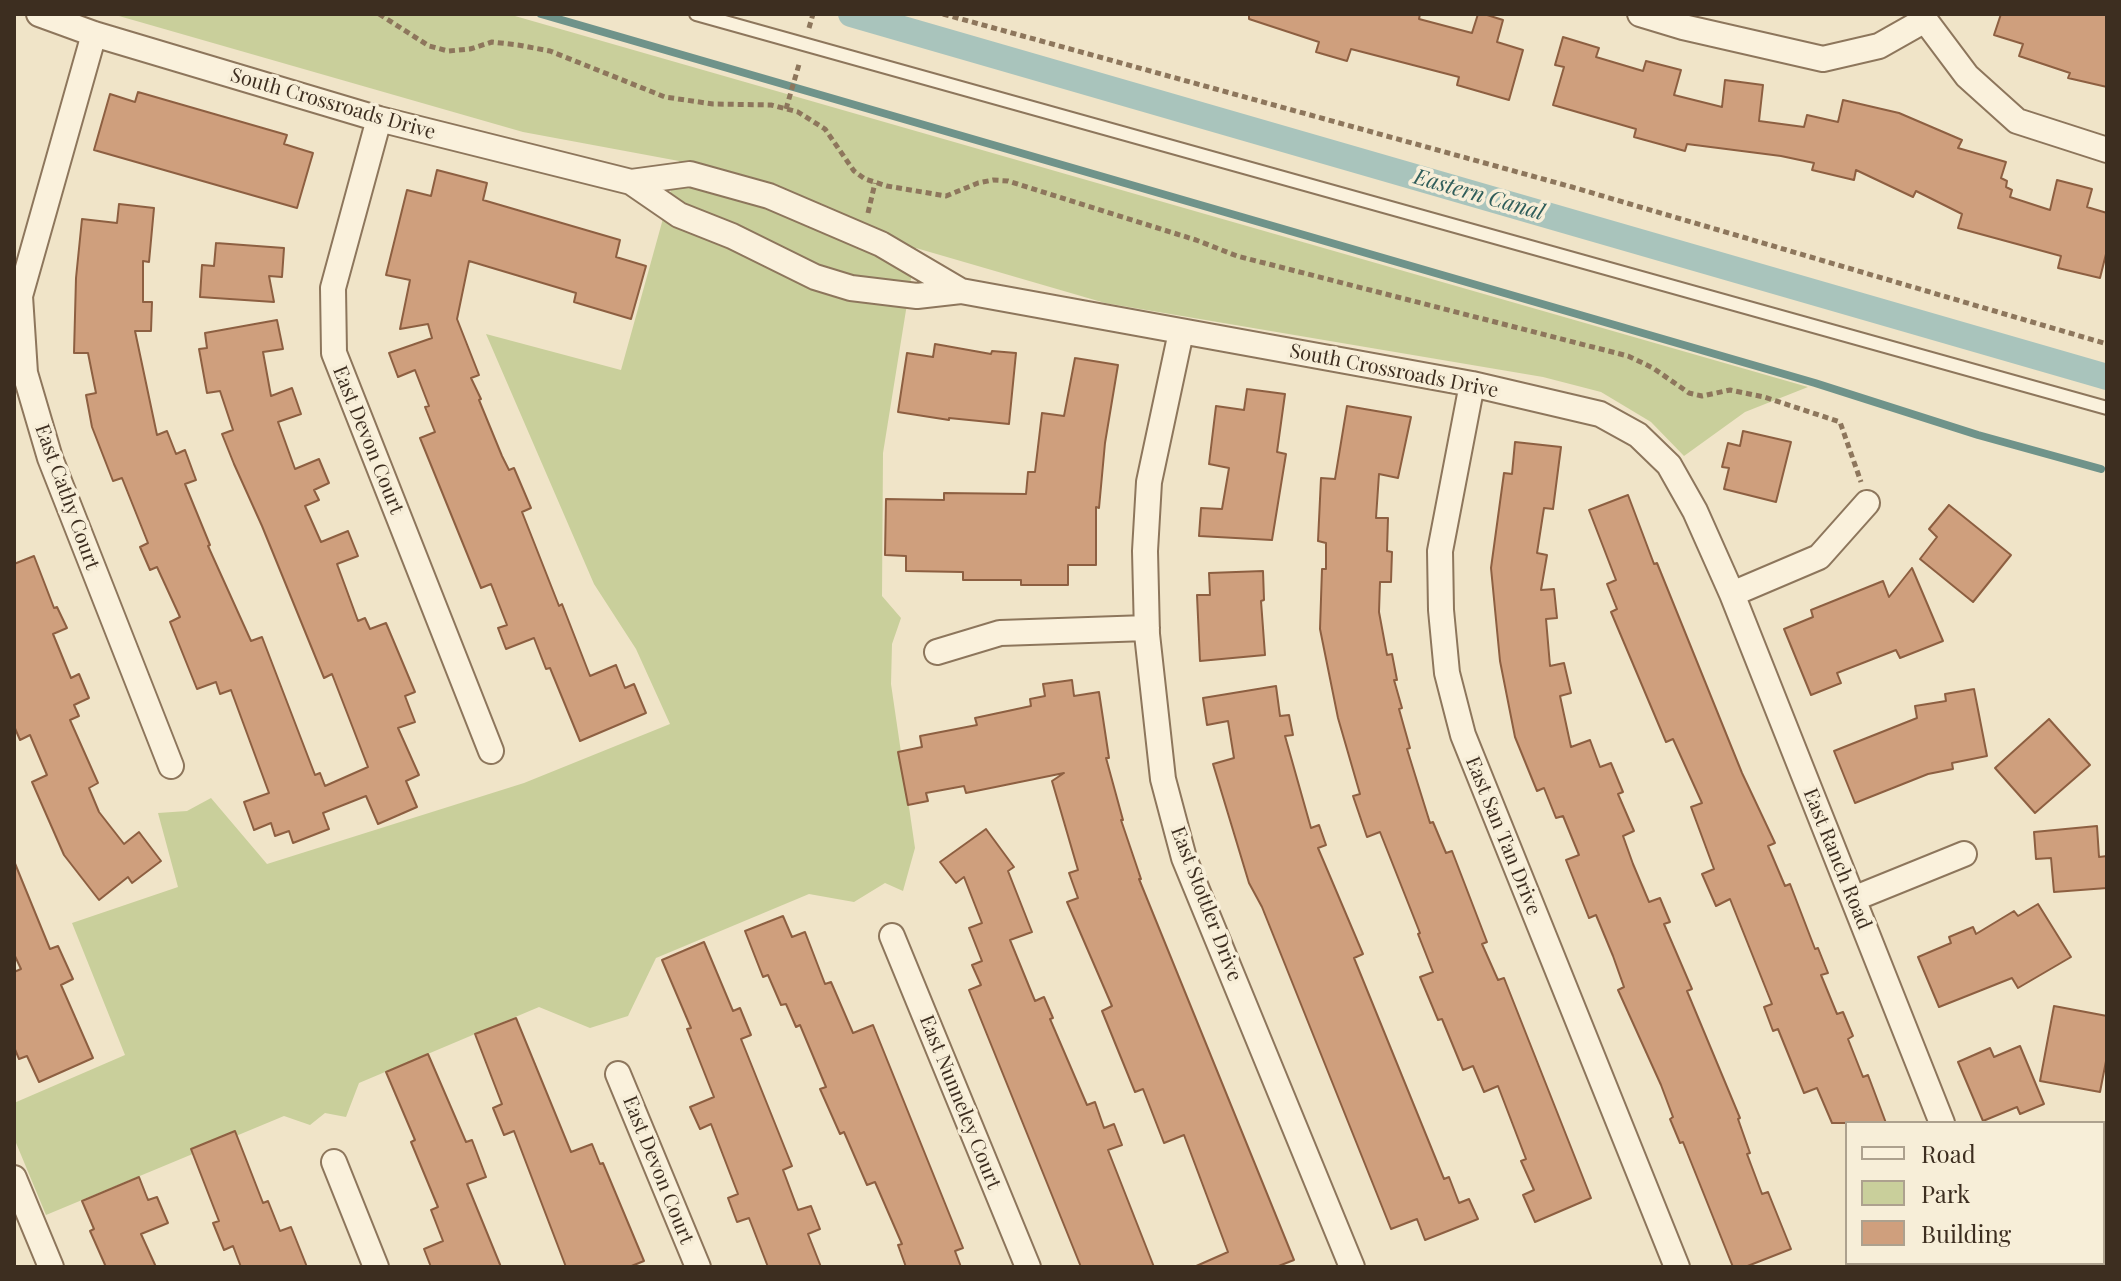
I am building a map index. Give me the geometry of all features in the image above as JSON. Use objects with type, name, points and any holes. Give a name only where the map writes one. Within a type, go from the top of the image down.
[{"type":"street","name":"South Crossroads Drive","points":[[39,14],[94,34],[379,119],[631,182],[679,215],[732,236],[815,277],[851,288],[917,296],[961,291],[1472,384],[1600,414],[1638,435],[1669,465],[1695,511],[1732,594]]},
{"type":"street","points":[[1640,14],[1684,20],[1823,59],[1879,46],[1930,17],[1967,76],[2017,121],[2107,150]]},
{"type":"street","name":"East Cathy Court","points":[[94,34],[20,296],[25,373],[50,458],[171,766]]},
{"type":"street","name":"East Devon Court","points":[[379,119],[333,288],[334,353],[491,751]]},
{"type":"street","name":"South Crossroads Drive","points":[[631,182],[690,174],[769,196],[893,249],[961,291]]},
{"type":"street","name":"East Stottler Drive","points":[[1181,332],[1149,482],[1145,551],[1153,705],[1163,779],[1184,858],[1352,1267]]},
{"type":"street","name":"East San Tan Drive","points":[[1472,384],[1440,551],[1447,673],[1463,735],[1677,1267]]},
{"type":"street","points":[[1732,594],[1819,557],[1867,503]]},
{"type":"street","name":"East Ranch Road","points":[[1732,594],[1941,1121]]},
{"type":"street","points":[[937,652],[1000,633],[1147,628]]},
{"type":"street","points":[[1853,899],[1964,854]]},
{"type":"street","name":"East Nunneley Court","points":[[892,936],[1028,1267]]},
{"type":"street","name":"East Devon Court","points":[[618,1074],[698,1267]]},
{"type":"street","points":[[334,1162],[376,1267]]},
{"type":"street","points":[[14,1179],[51,1267]]},
{"type":"lane","points":[[696,14],[2107,408]]},
{"type":"path","points":[[379,14],[429,46],[448,51],[470,49],[492,42],[518,45],[550,51],[665,97],[713,104],[771,105],[786,109],[812,118],[825,129],[854,171],[865,179],[887,186],[946,196],[978,183],[1008,181],[1196,240],[1237,256],[1628,356],[1653,368],[1689,393],[1702,396],[1730,390],[1749,392],[1840,422],[1867,503]]},
{"type":"path","points":[[943,14],[1572,187],[2107,344]]},
{"type":"path","points":[[786,109],[796,75]]},
{"type":"green space","points":[[112,14],[508,14],[1808,387],[1745,412],[1684,456],[1651,422],[1601,392],[1543,377],[1105,303],[916,248],[883,453],[882,596],[901,618],[892,644],[891,684],[915,848],[903,891],[885,883],[854,902],[809,894],[656,958],[628,1016],[590,1028],[539,1007],[359,1083],[346,1117],[325,1113],[310,1125],[284,1116],[46,1215],[14,1138],[14,1103],[125,1055],[72,923],[178,887],[158,813],[187,811],[211,798],[267,864],[524,783],[670,724],[636,649],[594,584],[486,334],[621,370],[679,161],[523,132]]},
{"type":"building","points":[[1249,14],[1420,14],[1419,19],[1472,33],[1478,14],[1484,14],[1503,20],[1497,42],[1523,50],[1509,100],[1457,85],[1459,77],[1351,49],[1347,61],[1316,52],[1319,42],[1249,19]]},
{"type":"building","points":[[2001,14],[2107,14],[2107,87],[2068,78],[2070,73],[2019,56],[2023,44],[1994,35]]},
{"type":"building","points":[[1563,37],[1599,48],[1596,57],[1643,71],[1646,61],[1681,70],[1674,95],[1722,107],[1725,80],[1763,85],[1759,121],[1804,127],[1807,115],[1838,122],[1843,100],[1899,113],[1962,140],[1958,148],[2006,162],[2001,178],[2012,190],[2010,197],[2050,210],[2057,180],[2092,189],[2087,207],[2107,213],[2107,250],[2100,278],[2058,268],[2061,256],[1958,228],[1962,214],[1916,191],[1913,197],[1856,170],[1854,180],[1812,170],[1814,163],[1781,156],[1687,144],[1685,151],[1634,137],[1636,129],[1553,105],[1564,67],[1555,65]]},
{"type":"building","points":[[138,92],[287,135],[284,144],[313,153],[297,208],[94,150],[110,94],[135,102]]},
{"type":"building","points":[[437,170],[487,183],[483,200],[620,240],[616,257],[646,266],[631,319],[574,302],[576,293],[469,261],[457,319],[479,375],[471,378],[479,400],[502,456],[509,470],[514,468],[531,508],[522,512],[590,676],[616,665],[625,688],[634,684],[646,713],[580,741],[534,638],[506,649],[498,628],[507,625],[491,584],[481,588],[420,438],[435,432],[415,370],[398,377],[389,353],[432,338],[428,324],[400,329],[410,280],[386,275],[407,190],[431,196]]},
{"type":"building","points":[[119,204],[154,208],[149,262],[143,261],[143,302],[152,302],[151,331],[135,331],[157,435],[167,431],[176,454],[185,450],[196,480],[185,484],[208,546],[251,641],[262,637],[315,775],[320,773],[325,786],[368,767],[332,674],[324,678],[234,464],[222,434],[233,430],[220,391],[207,393],[199,349],[207,348],[205,333],[277,320],[283,349],[263,352],[271,396],[292,388],[301,414],[278,422],[295,469],[319,459],[329,483],[314,490],[319,500],[305,506],[321,542],[348,531],[358,556],[337,564],[358,621],[365,618],[370,629],[386,623],[415,692],[405,696],[415,722],[398,728],[419,775],[406,781],[417,807],[378,824],[366,796],[323,813],[329,829],[293,843],[289,831],[275,836],[271,823],[254,830],[244,802],[269,793],[231,690],[220,694],[216,682],[197,689],[170,622],[180,617],[157,567],[150,570],[140,547],[148,543],[122,478],[113,481],[92,427],[86,395],[96,393],[88,353],[74,353],[76,278],[82,219],[117,223]]},
{"type":"building","points":[[216,243],[284,248],[282,277],[269,276],[274,302],[200,297],[202,265],[214,266]]},
{"type":"building","points":[[935,344],[991,354],[992,351],[1016,353],[1009,424],[949,420],[898,412],[907,353],[933,357]]},
{"type":"building","points":[[1075,358],[1118,365],[1105,443],[1099,508],[1096,507],[1096,565],[1068,565],[1068,585],[1021,585],[1021,580],[963,580],[963,572],[906,571],[906,556],[885,555],[886,499],[944,500],[944,493],[1026,494],[1028,472],[1035,472],[1042,413],[1064,416]]},
{"type":"building","points":[[1247,389],[1285,394],[1277,452],[1286,454],[1272,540],[1199,536],[1201,508],[1222,509],[1229,468],[1209,464],[1216,406],[1244,410]]},
{"type":"building","points":[[1347,406],[1411,417],[1398,478],[1379,474],[1376,518],[1388,518],[1387,551],[1392,552],[1391,582],[1380,582],[1379,612],[1387,655],[1392,654],[1397,680],[1394,680],[1402,708],[1399,709],[1410,748],[1407,749],[1430,823],[1433,822],[1446,853],[1452,851],[1487,942],[1482,944],[1498,980],[1504,978],[1591,1198],[1535,1222],[1523,1195],[1534,1190],[1521,1161],[1526,1159],[1498,1086],[1484,1092],[1473,1066],[1463,1070],[1442,1019],[1438,1020],[1420,977],[1433,972],[1420,933],[1380,832],[1367,837],[1353,796],[1360,794],[1338,718],[1320,629],[1326,543],[1318,541],[1321,478],[1335,479]]},
{"type":"building","points":[[1743,431],[1791,442],[1776,502],[1724,489],[1729,468],[1722,467],[1728,443],[1740,446]]},
{"type":"building","points":[[1515,442],[1561,447],[1553,509],[1544,508],[1537,553],[1547,555],[1541,590],[1554,589],[1557,618],[1546,619],[1550,666],[1564,663],[1571,693],[1560,696],[1571,747],[1590,740],[1600,767],[1611,763],[1623,792],[1618,794],[1634,831],[1623,836],[1633,864],[1649,902],[1660,898],[1670,922],[1664,924],[1692,989],[1687,991],[1740,1118],[1750,1153],[1747,1154],[1762,1194],[1768,1192],[1791,1249],[1745,1267],[1733,1267],[1683,1142],[1680,1143],[1670,1119],[1673,1117],[1661,1085],[1618,990],[1624,987],[1613,956],[1596,915],[1589,918],[1566,860],[1579,855],[1563,816],[1556,818],[1544,788],[1537,791],[1515,737],[1500,661],[1491,568],[1504,473],[1512,474]]},
{"type":"building","points":[[1628,495],[1742,773],[1775,843],[1768,846],[1785,886],[1790,884],[1815,949],[1818,948],[1828,973],[1821,975],[1837,1014],[1843,1012],[1853,1036],[1848,1039],[1863,1077],[1868,1075],[1885,1121],[1832,1123],[1817,1088],[1804,1093],[1778,1029],[1773,1031],[1764,1007],[1772,1004],[1730,899],[1716,906],[1702,874],[1714,869],[1691,807],[1702,803],[1673,739],[1666,742],[1611,612],[1617,609],[1607,584],[1616,580],[1589,510]]},
{"type":"building","points":[[1949,505],[2011,555],[1973,602],[1920,559],[1937,537],[1929,529]]},
{"type":"building","points":[[34,556],[54,608],[57,607],[67,628],[53,634],[71,678],[79,674],[89,698],[74,705],[79,716],[70,720],[98,783],[89,788],[99,812],[124,844],[139,832],[161,861],[132,883],[128,877],[99,900],[64,855],[32,782],[47,775],[30,735],[20,740],[14,726],[14,564]]},
{"type":"building","points":[[1912,568],[1943,641],[1900,658],[1896,650],[1837,673],[1841,683],[1811,695],[1784,629],[1813,617],[1811,610],[1883,581],[1889,597]]},
{"type":"building","points":[[1263,571],[1264,600],[1261,601],[1265,655],[1200,661],[1197,595],[1210,595],[1209,573]]},
{"type":"building","points":[[1072,680],[1074,696],[1099,692],[1109,758],[1106,758],[1139,879],[1294,1260],[1276,1267],[1194,1267],[1228,1252],[1184,1135],[1164,1143],[1143,1089],[1135,1092],[1102,1011],[1112,1006],[1067,902],[1078,898],[1069,873],[1078,870],[1052,781],[1064,773],[966,793],[964,786],[926,793],[928,801],[908,805],[898,752],[922,747],[920,736],[977,725],[975,718],[1031,706],[1030,699],[1045,696],[1043,684]]},
{"type":"building","points":[[1276,686],[1280,716],[1289,715],[1293,735],[1285,736],[1311,828],[1319,825],[1326,845],[1318,848],[1363,954],[1354,958],[1444,1179],[1449,1177],[1459,1203],[1469,1199],[1478,1219],[1425,1240],[1417,1219],[1391,1229],[1262,907],[1249,883],[1213,764],[1234,758],[1228,721],[1207,725],[1203,698]]},
{"type":"building","points":[[1974,689],[1987,756],[1952,763],[1953,769],[1928,774],[1855,803],[1834,751],[1917,718],[1915,706],[1946,701],[1945,694]]},
{"type":"building","points":[[2049,719],[2090,765],[2035,813],[1995,768]]},
{"type":"building","points":[[2097,826],[2099,857],[2107,856],[2107,888],[2054,892],[2051,858],[2036,859],[2034,832]]},
{"type":"building","points":[[986,829],[1014,867],[1008,871],[1032,932],[1010,940],[1035,1001],[1044,997],[1053,1018],[1050,1019],[1087,1105],[1095,1102],[1104,1128],[1114,1124],[1122,1145],[1108,1150],[1154,1267],[1081,1267],[969,990],[981,985],[972,965],[982,961],[969,928],[982,923],[964,877],[956,883],[940,862]]},
{"type":"building","points":[[14,861],[50,949],[58,946],[73,979],[61,985],[93,1058],[39,1082],[27,1056],[19,1059],[14,1047],[14,972],[21,969],[14,954]]},
{"type":"building","points":[[2038,904],[2071,957],[2018,988],[2012,978],[1939,1007],[1918,957],[1951,943],[1949,937],[1973,927],[1976,934],[2014,911],[2018,916]]},
{"type":"building","points":[[783,916],[792,937],[805,932],[825,984],[831,982],[853,1033],[873,1025],[963,1248],[955,1251],[961,1267],[906,1267],[898,1245],[902,1244],[875,1182],[867,1185],[844,1132],[840,1134],[820,1089],[826,1087],[800,1025],[796,1027],[786,1004],[781,1005],[768,975],[763,977],[745,931]]},
{"type":"building","points":[[704,942],[733,1011],[740,1008],[751,1035],[741,1039],[792,1166],[783,1170],[798,1210],[811,1206],[820,1229],[808,1234],[821,1267],[768,1267],[749,1218],[737,1222],[728,1198],[738,1194],[711,1124],[700,1129],[690,1107],[714,1097],[687,1029],[691,1028],[662,960]]},
{"type":"building","points":[[2054,1006],[2107,1016],[2107,1056],[2100,1092],[2040,1081]]},
{"type":"building","points":[[516,1018],[571,1152],[592,1144],[644,1261],[629,1267],[566,1267],[514,1131],[504,1135],[493,1108],[502,1104],[475,1034]]},
{"type":"building","points":[[2020,1046],[2044,1104],[2020,1114],[2017,1107],[1983,1121],[1958,1062],[1990,1048],[1994,1057]]},
{"type":"building","points":[[428,1054],[466,1142],[472,1140],[486,1177],[467,1184],[501,1267],[431,1267],[424,1249],[443,1241],[431,1210],[438,1207],[411,1142],[415,1140],[386,1072]]},
{"type":"building","points":[[235,1131],[263,1203],[268,1201],[280,1231],[291,1227],[307,1267],[241,1267],[233,1246],[224,1250],[213,1223],[219,1221],[191,1149]]},
{"type":"building","points":[[139,1177],[148,1200],[157,1197],[168,1223],[141,1234],[156,1267],[106,1267],[90,1231],[94,1229],[82,1201]]},
{"type":"waterway","points":[[541,14],[1815,383],[1978,435],[2101,469]]},
{"type":"waterway","name":"Eastern Canal","points":[[851,14],[2107,377]]}]
